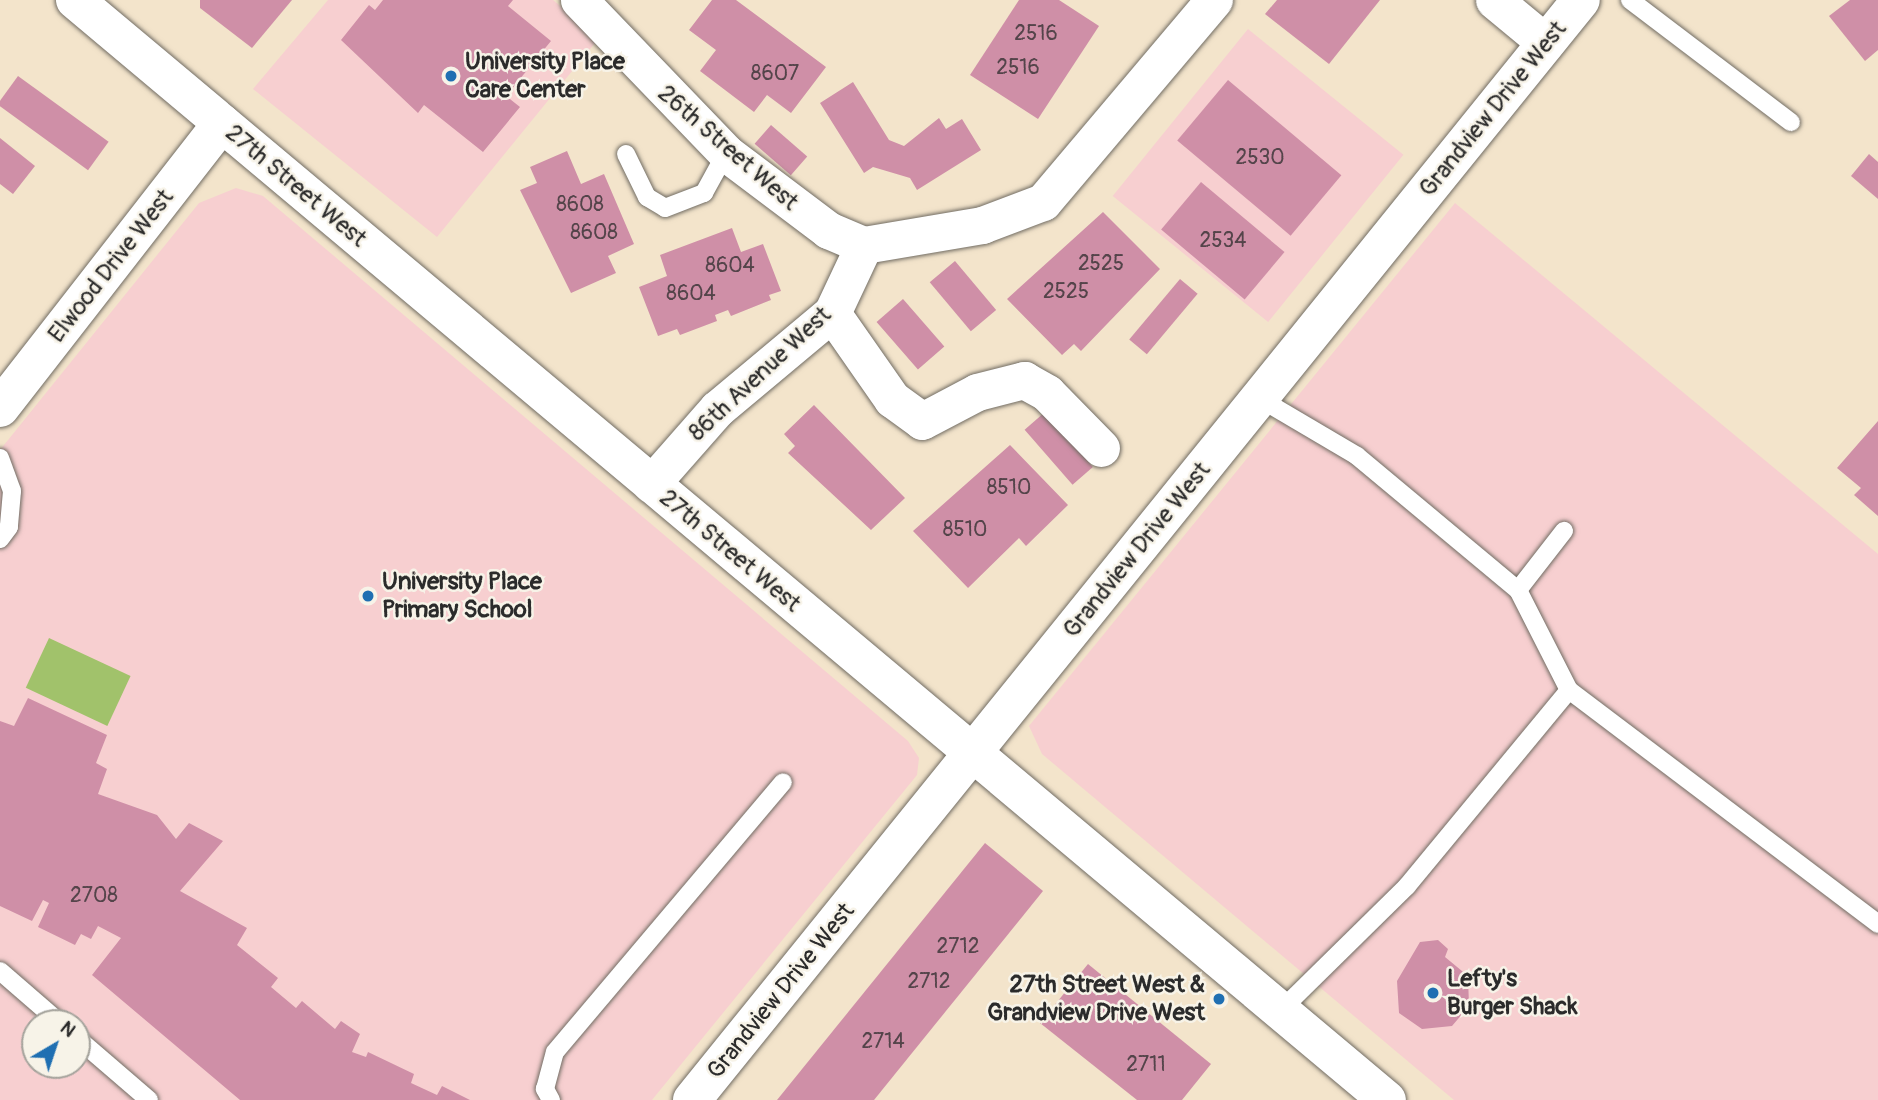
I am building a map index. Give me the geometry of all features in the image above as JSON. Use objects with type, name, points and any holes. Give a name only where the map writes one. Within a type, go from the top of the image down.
[{"type":"street","name":"26th Street West","points":[[579,0],[726,153],[828,230],[864,245]]},
{"type":"street","points":[[864,245],[982,225],[1043,202],[1214,0]]},
{"type":"street","points":[[1494,0],[1546,43]]},
{"type":"street","name":"Grandview Drive West","points":[[692,1100],[1581,0]]},
{"type":"street","name":"27th Street West","points":[[93,6],[222,123],[1387,1100]]},
{"type":"street","name":"Elwood Drive West","points":[[0,408],[222,123]]},
{"type":"street","name":"86th Avenue West","points":[[650,484],[717,409],[832,313],[864,245]]},
{"type":"street","points":[[832,313],[892,399],[922,421],[977,392],[1024,380],[1047,393],[1101,448]]},
{"type":"lane","points":[[1630,0],[1791,122]]},
{"type":"lane","points":[[626,154],[647,197],[665,208],[704,193],[726,153]]},
{"type":"lane","points":[[1259,398],[1357,456],[1518,590],[1569,690],[1878,924]]},
{"type":"lane","points":[[0,458],[12,491],[9,527],[0,539]]},
{"type":"lane","points":[[1518,590],[1564,531]]},
{"type":"lane","points":[[1280,1011],[1407,886],[1569,690]]},
{"type":"lane","points":[[551,1100],[545,1089],[555,1052],[783,782]]},
{"type":"lane","points":[[0,971],[44,1009]]},
{"type":"lane","points":[[91,1050],[149,1100]]},
{"type":"shaded area","points":[[328,0],[553,0],[599,38],[437,237],[253,89]]},
{"type":"shaded area","points":[[1248,29],[1403,155],[1268,322],[1113,196]]},
{"type":"shaded area","name":"University Place Primary School","points":[[236,188],[263,196],[908,741],[919,758],[917,775],[652,1100],[0,1100],[0,450],[199,203]]},
{"type":"shaded area","points":[[1455,203],[1878,554],[1878,1100],[1454,1100],[1042,754],[1029,726]]},
{"type":"green space","points":[[49,638],[131,676],[107,726],[26,688]]},
{"type":"building","points":[[200,0],[292,0],[252,48],[200,8]]},
{"type":"building","name":"University Place Care Center","points":[[383,0],[513,0],[508,6],[551,41],[506,96],[520,107],[483,152],[424,105],[418,113],[341,40],[369,5],[375,10]]},
{"type":"building","points":[[712,0],[736,0],[826,67],[791,113],[767,95],[754,112],[700,71],[716,50],[689,30]]},
{"type":"building","points":[[1019,0],[1059,0],[1099,26],[1038,119],[970,75]]},
{"type":"building","points":[[1277,0],[1380,0],[1329,64],[1265,14]]},
{"type":"building","points":[[1850,0],[1878,0],[1878,50],[1865,61],[1829,16]]},
{"type":"building","points":[[18,76],[109,142],[88,170],[0,106],[0,101]]},
{"type":"building","points":[[1228,80],[1341,175],[1291,236],[1177,141]]},
{"type":"building","points":[[853,82],[889,140],[904,146],[939,118],[946,129],[962,119],[981,150],[917,190],[910,178],[873,167],[864,173],[820,103]]},
{"type":"building","points":[[771,125],[807,156],[791,175],[755,144]]},
{"type":"building","points":[[0,138],[35,166],[13,194],[0,184]]},
{"type":"building","points":[[567,151],[581,184],[604,174],[634,244],[608,256],[616,273],[571,293],[520,190],[537,183],[530,167]]},
{"type":"building","points":[[1869,154],[1878,162],[1878,199],[1851,176]]},
{"type":"building","points":[[1201,182],[1284,252],[1245,300],[1161,229]]},
{"type":"building","points":[[1103,212],[1160,269],[1081,351],[1074,344],[1062,355],[1007,299]]},
{"type":"building","points":[[732,228],[741,252],[763,244],[781,291],[769,295],[771,300],[731,316],[728,310],[715,315],[717,321],[680,335],[677,329],[658,336],[639,287],[667,276],[660,255]]},
{"type":"building","points":[[955,261],[996,310],[971,331],[930,282]]},
{"type":"building","points":[[1180,279],[1198,294],[1147,354],[1129,340]]},
{"type":"building","points":[[903,299],[944,347],[918,370],[877,322]]},
{"type":"building","points":[[814,405],[905,498],[871,530],[788,453],[795,446],[784,434]]},
{"type":"building","points":[[1045,412],[1093,467],[1073,485],[1025,430]]},
{"type":"building","points":[[1878,421],[1878,516],[1854,495],[1861,488],[1837,468]]},
{"type":"building","points":[[1010,445],[1068,505],[1026,546],[1019,538],[968,588],[913,531]]},
{"type":"building","points":[[28,698],[107,735],[96,763],[107,769],[98,794],[157,815],[176,839],[189,823],[223,841],[180,891],[247,928],[237,945],[278,978],[271,987],[296,1008],[302,1001],[335,1029],[341,1021],[360,1034],[352,1052],[366,1057],[368,1052],[414,1074],[411,1083],[437,1095],[442,1086],[470,1100],[240,1100],[92,975],[121,938],[98,926],[91,939],[81,934],[75,945],[38,927],[49,903],[43,900],[32,921],[0,906],[0,721],[14,726]]},
{"type":"building","points":[[985,843],[1043,891],[874,1100],[777,1100]]},
{"type":"building","name":"Lefty's Burger Shack","points":[[1438,940],[1448,949],[1445,957],[1468,976],[1469,1006],[1452,1026],[1422,1029],[1399,1013],[1397,981],[1420,942]]},
{"type":"building","points":[[1088,964],[1211,1064],[1182,1100],[1137,1100],[1040,1023]]},
{"type":"place","name":"University Place Care Center","points":[[451,76]]},
{"type":"place","name":"University Place Primary School","points":[[368,596]]},
{"type":"place","name":"Lefty's Burger Shack","points":[[1433,993]]},
{"type":"place","name":"27th Street West & Grandview Drive West","points":[[1219,999]]}]
